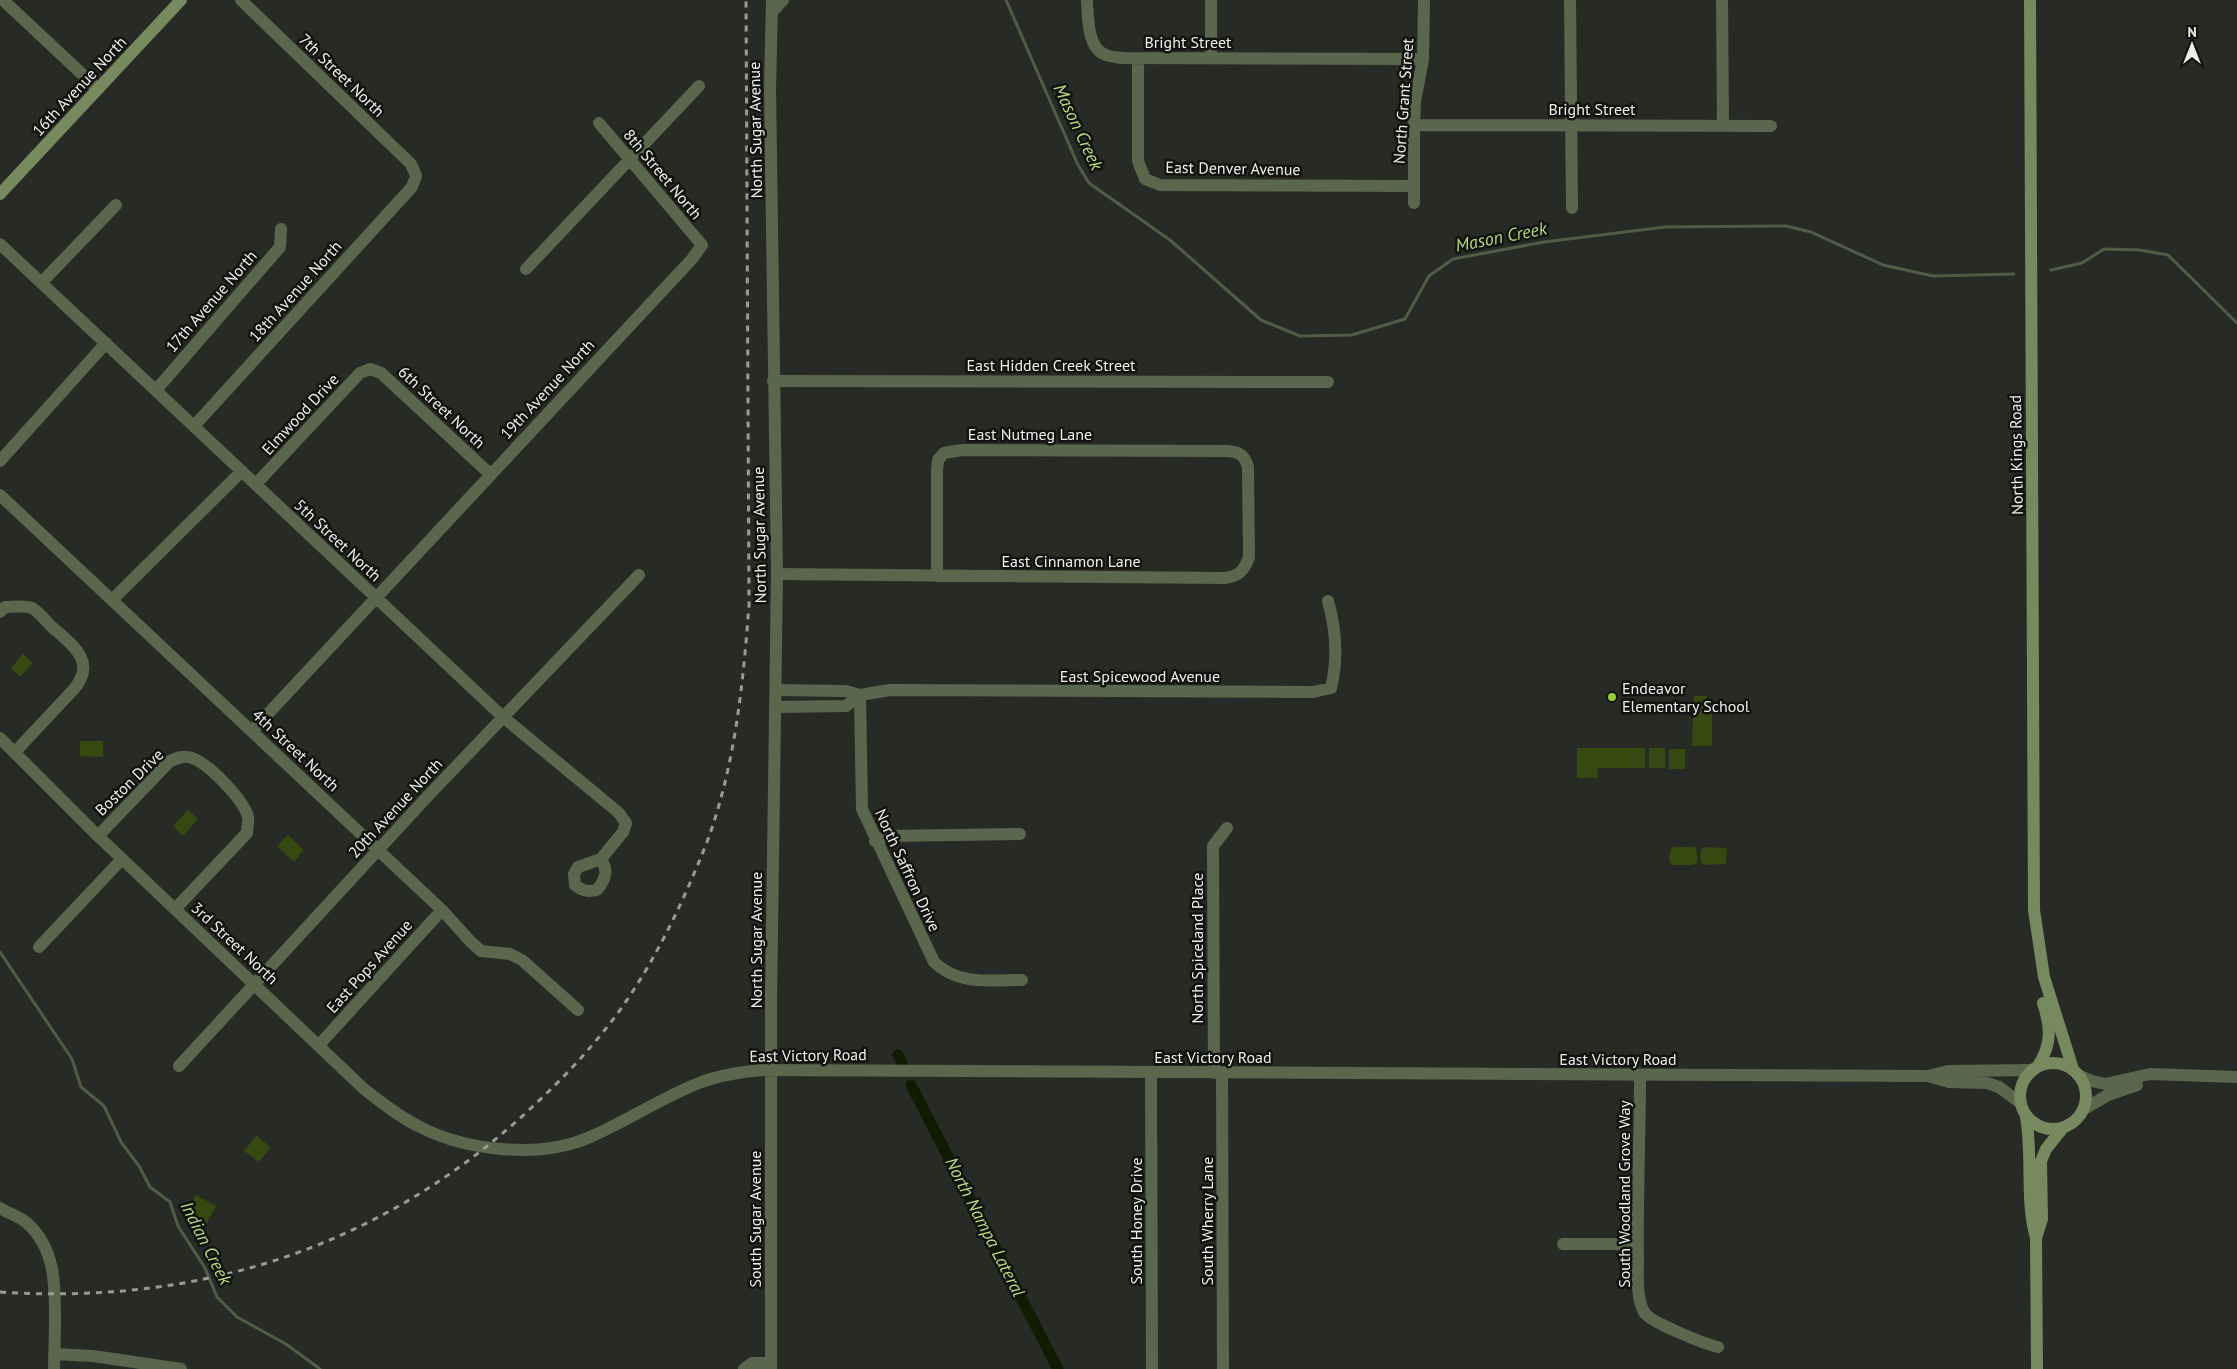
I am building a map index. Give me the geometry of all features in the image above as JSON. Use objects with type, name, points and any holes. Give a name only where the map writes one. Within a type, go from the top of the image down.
[{"type":"main road","name":"16th Avenue North","points":[[0,194],[181,0]]},
{"type":"main road","name":"North Kings Road","points":[[2030,0],[2034,910],[2031,933],[2032,963],[2048,1019],[2050,1035],[2046,1051],[2035,1068]]},
{"type":"main road","name":"North Kings Road","points":[[2034,910],[2044,977],[2076,1072]]},
{"type":"main road","points":[[2036,1238],[2042,1219],[2041,1161],[2046,1149],[2062,1129],[2079,1118],[2084,1109],[2086,1091],[2076,1072],[2056,1063],[2035,1068],[2021,1084],[2019,1102],[2026,1117],[2030,1144],[2031,1219],[2036,1238],[2038,1369]]},
{"type":"main road","points":[[2026,1117],[2042,1128],[2062,1129]]},
{"type":"street","points":[[3,0],[98,89]]},
{"type":"street","name":"7th Street North","points":[[241,0],[411,164],[416,176]]},
{"type":"street","points":[[772,6],[784,0]]},
{"type":"street","name":"Bright Street","points":[[1086,0],[1090,31],[1095,46],[1104,55],[1138,58],[1423,59]]},
{"type":"street","points":[[1210,58],[1211,0]]},
{"type":"street","name":"North Grant Street","points":[[1414,203],[1415,102],[1423,59],[1424,0]]},
{"type":"street","points":[[1570,0],[1572,208]]},
{"type":"street","points":[[1722,0],[1723,126]]},
{"type":"street","name":"North Sugar Avenue","points":[[771,1070],[776,707],[770,88],[772,6]]},
{"type":"street","name":"East Denver Avenue","points":[[1138,58],[1138,161],[1145,179],[1160,185],[1414,186]]},
{"type":"street","points":[[526,269],[699,86]]},
{"type":"street","name":"8th Street North","points":[[599,123],[702,245]]},
{"type":"street","name":"Bright Street","points":[[1414,125],[1771,126]]},
{"type":"street","name":"18th Avenue North","points":[[194,426],[412,187],[416,176]]},
{"type":"street","points":[[42,283],[116,205]]},
{"type":"street","name":"17th Avenue North","points":[[156,390],[280,247],[281,229]]},
{"type":"street","name":"5th Street North","points":[[0,244],[503,717],[619,812],[626,823],[623,832],[601,859]]},
{"type":"street","name":"19th Avenue North","points":[[252,731],[692,259],[702,245]]},
{"type":"street","points":[[0,461],[106,344]]},
{"type":"street","name":"6th Street North","points":[[370,369],[381,372],[490,474]]},
{"type":"street","name":"Elmwood Drive","points":[[256,484],[360,373],[370,369]]},
{"type":"street","name":"East Hidden Creek Street","points":[[773,381],[1328,382]]},
{"type":"street","name":"East Nutmeg Lane","points":[[937,576],[937,471],[938,460],[944,453],[962,450],[1228,451],[1242,454]]},
{"type":"street","name":"East Cinnamon Lane","points":[[776,574],[1225,578],[1236,576],[1244,570],[1249,558],[1248,467],[1246,459],[1242,454]]},
{"type":"street","points":[[112,600],[242,471]]},
{"type":"street","name":"4th Street North","points":[[0,495],[442,910],[481,951],[510,954],[522,960],[578,1010]]},
{"type":"street","name":"20th Avenue North","points":[[179,1066],[378,850],[639,575]]},
{"type":"street","name":"East Spicewood Avenue","points":[[776,707],[846,706],[860,696],[890,690],[1313,692],[1332,688],[1335,670],[1334,621],[1328,601]]},
{"type":"street","points":[[0,612],[5,607],[21,606],[32,608],[80,654],[84,671],[82,680],[15,752]]},
{"type":"street","name":"East Spicewood Avenue","points":[[776,690],[846,691],[860,696]]},
{"type":"street","name":"North Saffron Drive","points":[[860,696],[862,809],[875,841],[934,962],[944,972],[959,978],[1022,980]]},
{"type":"street","name":"3rd Street North","points":[[0,738],[98,836],[364,1088],[403,1118],[422,1128],[468,1144]]},
{"type":"street","name":"Boston Drive","points":[[98,836],[170,761],[183,756],[193,758],[209,768],[245,809],[248,819],[247,833],[175,909]]},
{"type":"street","name":"North Spiceland Place","points":[[1218,1073],[1213,846],[1227,828]]},
{"type":"street","points":[[875,841],[888,836],[1020,834]]},
{"type":"street","points":[[38,947],[122,859]]},
{"type":"street","name":"East Pops Avenue","points":[[319,1045],[442,910]]},
{"type":"street","name":"East Victory Road","points":[[468,1144],[514,1150],[552,1148],[588,1138],[700,1083],[732,1073],[771,1070],[1928,1076],[1948,1071],[2035,1068]]},
{"type":"street","name":"South Sugar Avenue","points":[[771,1070],[771,1366]]},
{"type":"street","points":[[2076,1072],[2092,1081],[2105,1084],[2150,1074],[2192,1077],[2237,1077]]},
{"type":"street","name":"South Honey Drive","points":[[1151,1073],[1152,1369]]},
{"type":"street","name":"South Wherry Lane","points":[[1218,1073],[1223,1369]]},
{"type":"street","name":"South Woodland Grove Way","points":[[1640,1075],[1638,1244],[1639,1287],[1644,1312],[1651,1320],[1705,1344],[1718,1347]]},
{"type":"street","name":"East Victory Road","points":[[1928,1076],[1949,1082],[1987,1083],[1999,1087],[2019,1102]]},
{"type":"street","points":[[2084,1109],[2108,1095],[2132,1086],[2192,1077]]},
{"type":"street","points":[[0,1208],[27,1223],[48,1251],[55,1281],[54,1369]]},
{"type":"street","points":[[1563,1244],[1638,1244]]},
{"type":"street","points":[[54,1354],[93,1356],[181,1369]]},
{"type":"street","points":[[744,1369],[752,1363],[771,1366]]},
{"type":"green space","points":[[23,654],[33,663],[20,677],[11,668]]},
{"type":"green space","points":[[1694,696],[1707,696],[1707,706],[1712,706],[1712,746],[1692,746]]},
{"type":"green space","points":[[80,741],[103,741],[103,757],[80,756]]},
{"type":"green space","points":[[1577,748],[1645,748],[1645,768],[1598,768],[1597,778],[1577,778]]},
{"type":"green space","points":[[1649,748],[1665,748],[1665,768],[1649,768]]},
{"type":"green space","points":[[1669,749],[1685,749],[1685,769],[1669,769]]},
{"type":"green space","points":[[188,810],[198,819],[183,836],[173,826]]},
{"type":"green space","points":[[288,835],[304,850],[294,862],[277,846]]},
{"type":"green space","points":[[1674,847],[1695,847],[1697,863],[1693,865],[1672,865],[1669,856]]},
{"type":"green space","points":[[1704,847],[1727,848],[1726,864],[1703,865],[1700,855]]},
{"type":"green space","points":[[256,1136],[271,1147],[259,1162],[244,1151]]},
{"type":"green space","points":[[196,1195],[216,1206],[205,1226],[185,1214]]},
{"type":"waterway","name":"Mason Creek","points":[[1006,0],[1078,165],[1089,183],[1170,240],[1261,320],[1300,336],[1352,335],[1405,319],[1429,276],[1453,259],[1544,242],[1665,227],[1786,226],[1811,232],[1883,265],[1933,276],[2014,274]]},
{"type":"waterway","name":"Mason Creek","points":[[2051,270],[2082,263],[2104,249],[2140,250],[2168,255],[2237,323]]},
{"type":"waterway","name":"Indian Creek","points":[[0,952],[72,1059],[81,1087],[104,1106],[121,1142],[139,1166],[150,1187],[170,1202],[178,1226],[205,1268],[217,1297],[237,1317],[286,1344],[320,1369]]},
{"type":"waterway","name":"North Nampa Lateral","points":[[898,1055],[902,1063]]},
{"type":"waterway","name":"North Nampa Lateral","points":[[911,1085],[1058,1369]]},
{"type":"railway","points":[[0,1292],[72,1294],[143,1289],[211,1278],[278,1260],[342,1235],[404,1203],[463,1165],[519,1119],[560,1081],[597,1039],[620,1010],[646,970],[669,928],[689,885],[717,813],[731,755],[744,665],[749,605],[746,0]]},
{"type":"place","name":"Endeavor Elementary School","points":[[1612,697]]}]
